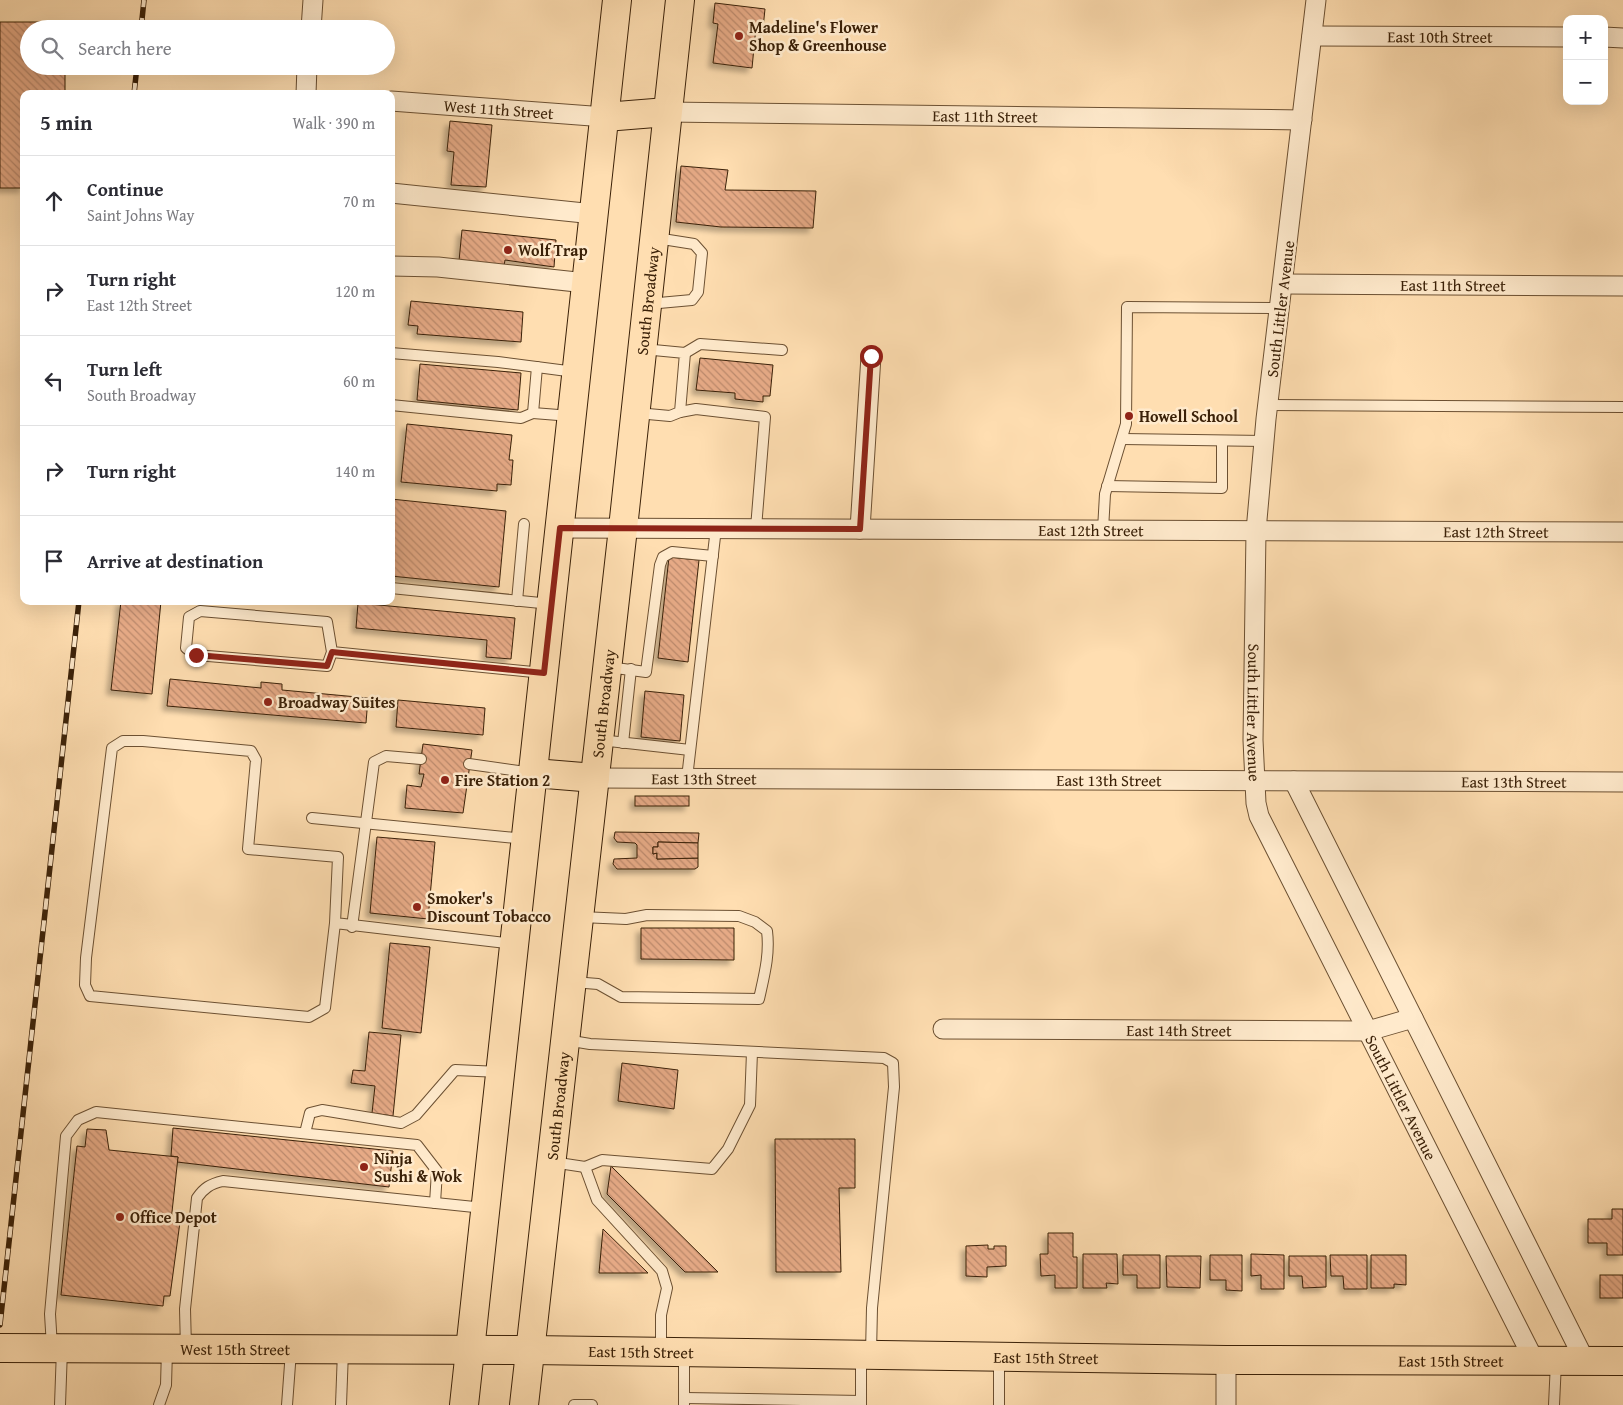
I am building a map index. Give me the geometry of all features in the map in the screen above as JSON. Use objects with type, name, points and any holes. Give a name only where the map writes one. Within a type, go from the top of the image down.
[{"type":"main road","points":[[464,1405],[605,117],[616,0]]},
{"type":"main road","name":"South Broadway","points":[[524,1405],[595,778],[611,741],[619,668],[623,528],[680,0]]},
{"type":"main road","points":[[605,117],[668,112]]},
{"type":"main road","points":[[534,773],[595,778]]},
{"type":"main road","name":"West 15th Street","points":[[0,1348],[470,1350]]},
{"type":"main road","name":"East 15th Street","points":[[470,1350],[1226,1360],[1623,1361]]},
{"type":"street","points":[[312,20],[313,0]]},
{"type":"street","name":"South Littler Avenue","points":[[1316,0],[1284,284],[1268,405],[1256,531],[1253,740],[1259,816],[1368,1031],[1545,1362]]},
{"type":"street","name":"East 10th Street","points":[[1312,36],[1563,37]]},
{"type":"street","points":[[1608,37],[1623,38]]},
{"type":"street","points":[[306,90],[307,75]]},
{"type":"street","name":"West 11th Street","points":[[395,100],[605,117]]},
{"type":"street","name":"East 11th Street","points":[[668,112],[1302,120]]},
{"type":"street","points":[[395,193],[594,214]]},
{"type":"street","points":[[395,266],[438,267],[586,283]]},
{"type":"street","name":"East 11th Street","points":[[1284,284],[1623,286]]},
{"type":"street","points":[[860,529],[871,356]]},
{"type":"street","name":"East 12th Street","points":[[560,528],[1623,532]]},
{"type":"street","name":"East 13th Street","points":[[595,778],[1623,782]]},
{"type":"street","points":[[1294,781],[1585,1361]]},
{"type":"street","name":"East 14th Street","points":[[944,1029],[1368,1031],[1413,1018]]},
{"type":"street","points":[[1226,1360],[1226,1405]]},
{"type":"lane","points":[[647,304],[692,300],[698,292],[702,254],[694,244],[654,237]]},
{"type":"lane","points":[[1103,530],[1107,486],[1126,424],[1127,307],[1280,308]]},
{"type":"lane","points":[[642,349],[685,353],[700,344],[782,350]]},
{"type":"lane","points":[[680,412],[685,353]]},
{"type":"lane","points":[[395,354],[576,372]]},
{"type":"lane","points":[[533,413],[538,367]]},
{"type":"lane","points":[[395,405],[521,418],[533,413],[572,416]]},
{"type":"lane","points":[[1268,405],[1623,407]]},
{"type":"lane","points":[[636,413],[670,416],[696,409],[765,417],[756,528]]},
{"type":"lane","points":[[1123,438],[1264,441]]},
{"type":"lane","points":[[1107,486],[1222,488],[1222,440]]},
{"type":"lane","points":[[517,601],[524,524]]},
{"type":"lane","points":[[687,778],[716,528]]},
{"type":"lane","points":[[619,668],[646,672],[660,564],[663,557],[672,552],[712,556]]},
{"type":"lane","points":[[395,588],[552,604]]},
{"type":"lane","points":[[200,611],[327,622],[332,652],[327,666],[196,655],[186,648],[189,617],[200,611]]},
{"type":"lane","points":[[332,652],[544,673]]},
{"type":"lane","points":[[123,741],[143,741],[251,751],[256,760],[248,849],[338,857],[335,923],[325,1008],[309,1017],[90,996],[85,985],[86,958],[112,748],[123,741]]},
{"type":"lane","points":[[611,741],[690,750]]},
{"type":"lane","points":[[352,927],[374,762],[386,756],[421,759]]},
{"type":"lane","points":[[470,764],[534,773]]},
{"type":"lane","points":[[312,818],[525,840]]},
{"type":"lane","points":[[572,982],[598,984],[621,997],[759,999],[769,946],[767,931],[755,922],[739,916],[647,915],[626,919],[579,916]]},
{"type":"lane","points":[[335,923],[352,927],[515,944]]},
{"type":"lane","points":[[565,1040],[590,1044],[884,1058],[893,1063],[894,1087],[861,1403],[684,1402],[661,1315],[666,1288],[662,1271],[597,1200],[585,1167]]},
{"type":"lane","points":[[551,1162],[585,1167],[602,1160],[712,1168],[728,1149],[750,1105],[752,1052]]},
{"type":"lane","points":[[305,1133],[310,1113],[322,1110],[401,1123],[416,1115],[455,1070],[501,1072]]},
{"type":"lane","points":[[60,1405],[57,1348],[50,1314],[66,1136],[78,1120],[96,1112],[417,1145],[437,1171],[435,1203]]},
{"type":"lane","points":[[159,1405],[177,1349],[185,1309],[197,1198],[204,1189],[212,1184],[223,1181],[486,1208]]},
{"type":"lane","points":[[286,1405],[292,1350]]},
{"type":"lane","points":[[341,1405],[343,1350]]},
{"type":"lane","points":[[998,1405],[999,1357]]},
{"type":"lane","points":[[1545,1362],[1554,1405]]},
{"type":"lane","points":[[574,1405],[592,1405]]},
{"type":"building","points":[[715,3],[765,9],[763,28],[756,27],[752,68],[713,63],[718,24],[713,23]]},
{"type":"building","points":[[0,22],[20,22],[20,75],[65,75],[65,90],[20,90],[20,188],[0,188]]},
{"type":"building","points":[[450,121],[492,125],[486,187],[451,185],[454,152],[447,151]]},
{"type":"building","points":[[681,166],[728,170],[725,190],[816,191],[813,228],[721,227],[676,222]]},
{"type":"building","name":"Wolf Trap","points":[[462,230],[556,240],[554,267],[505,260],[504,266],[459,261]]},
{"type":"building","points":[[411,301],[523,312],[521,342],[417,334],[418,326],[408,325]]},
{"type":"building","points":[[700,358],[773,365],[770,396],[763,396],[763,402],[735,399],[735,393],[696,390]]},
{"type":"building","points":[[420,364],[521,373],[518,410],[417,400]]},
{"type":"building","points":[[407,424],[512,435],[509,460],[513,460],[511,485],[497,484],[497,491],[401,482]]},
{"type":"building","points":[[395,499],[506,511],[499,587],[395,576]]},
{"type":"building","points":[[669,557],[699,560],[688,662],[658,658]]},
{"type":"building","points":[[121,605],[161,605],[152,694],[111,690]]},
{"type":"building","points":[[358,605],[379,605],[515,618],[511,659],[486,657],[487,640],[356,628]]},
{"type":"building","name":"Broadway Suites","points":[[170,679],[261,688],[261,682],[282,684],[282,690],[368,698],[366,723],[167,706]]},
{"type":"building","points":[[645,691],[684,695],[680,741],[641,737]]},
{"type":"building","points":[[398,700],[485,708],[483,735],[396,727]]},
{"type":"building","name":"Fire Station 2","points":[[423,744],[472,750],[463,813],[405,808],[407,785],[421,787],[424,774],[419,774]]},
{"type":"building","points":[[635,796],[689,796],[689,806],[635,806]]},
{"type":"building","points":[[615,832],[699,833],[698,843],[658,842],[658,847],[653,847],[653,854],[657,853],[657,859],[698,858],[698,867],[695,869],[617,869],[613,864],[614,859],[637,858],[637,845],[635,843],[617,842],[614,838]]},
{"type":"building","points":[[377,837],[435,842],[428,919],[370,913]]},
{"type":"building","points":[[658,842],[698,843],[698,858],[657,859],[657,853],[653,854],[653,847],[658,847]]},
{"type":"building","points":[[641,928],[734,928],[734,960],[641,959]]},
{"type":"building","points":[[390,943],[430,947],[421,1033],[382,1028]]},
{"type":"building","points":[[369,1032],[401,1035],[393,1116],[372,1113],[375,1086],[351,1083],[353,1070],[365,1071]]},
{"type":"building","points":[[622,1063],[678,1070],[674,1109],[618,1101]]},
{"type":"building","points":[[173,1128],[393,1151],[389,1187],[177,1162],[178,1157],[171,1156]]},
{"type":"building","points":[[87,1129],[106,1130],[109,1150],[178,1157],[171,1221],[180,1222],[170,1296],[164,1296],[163,1306],[61,1295],[77,1146],[85,1147]]},
{"type":"building","points":[[775,1139],[855,1139],[855,1188],[839,1188],[841,1272],[776,1272]]},
{"type":"building","points":[[611,1166],[718,1272],[685,1272],[607,1194]]},
{"type":"building","points":[[1612,1209],[1623,1209],[1623,1255],[1607,1255],[1607,1243],[1588,1243],[1588,1219],[1612,1219]]},
{"type":"building","points":[[603,1229],[648,1273],[599,1273]]},
{"type":"building","points":[[1048,1233],[1073,1233],[1073,1257],[1077,1257],[1077,1288],[1055,1288],[1055,1275],[1041,1276],[1040,1254],[1048,1254]]},
{"type":"building","points":[[988,1245],[988,1249],[994,1249],[994,1246],[1006,1246],[1006,1266],[987,1267],[987,1277],[966,1276],[966,1246]]},
{"type":"building","points":[[1083,1254],[1117,1254],[1118,1284],[1106,1283],[1107,1288],[1083,1288]]},
{"type":"building","points":[[1251,1254],[1284,1255],[1284,1289],[1261,1289],[1261,1275],[1251,1276]]},
{"type":"building","points":[[1123,1255],[1160,1255],[1160,1288],[1137,1288],[1137,1275],[1123,1275]]},
{"type":"building","points":[[1210,1255],[1242,1255],[1242,1291],[1226,1290],[1226,1280],[1210,1280]]},
{"type":"building","points":[[1330,1255],[1367,1255],[1367,1289],[1344,1289],[1343,1276],[1331,1276]]},
{"type":"building","points":[[1371,1255],[1406,1255],[1406,1285],[1394,1284],[1394,1288],[1371,1288]]},
{"type":"building","points":[[1166,1256],[1201,1256],[1200,1288],[1167,1287]]},
{"type":"building","points":[[1289,1256],[1326,1256],[1326,1287],[1303,1288],[1302,1276],[1289,1276]]},
{"type":"building","points":[[1600,1275],[1623,1275],[1623,1298],[1600,1298]]},
{"type":"railway","points":[[142,20],[144,0]]},
{"type":"railway","points":[[134,90],[136,75]]},
{"type":"railway","points":[[0,1325],[79,605]]},
{"type":"place","name":"Madeline's Flower Shop & Greenhouse","points":[[739,36]]},
{"type":"place","name":"Wolf Trap","points":[[508,250]]},
{"type":"place","name":"Howell School","points":[[1129,416]]},
{"type":"place","name":"Broadway Suites","points":[[268,702]]},
{"type":"place","name":"Fire Station 2","points":[[445,780]]},
{"type":"place","name":"Smoker's Discount Tobacco","points":[[417,907]]},
{"type":"place","name":"Ninja Sushi & Wok","points":[[364,1167]]},
{"type":"place","name":"Office Depot","points":[[120,1217]]},
{"type":"route","points":[[196,655],[327,666],[332,652],[544,673],[560,528],[860,529],[871,356]]}]
